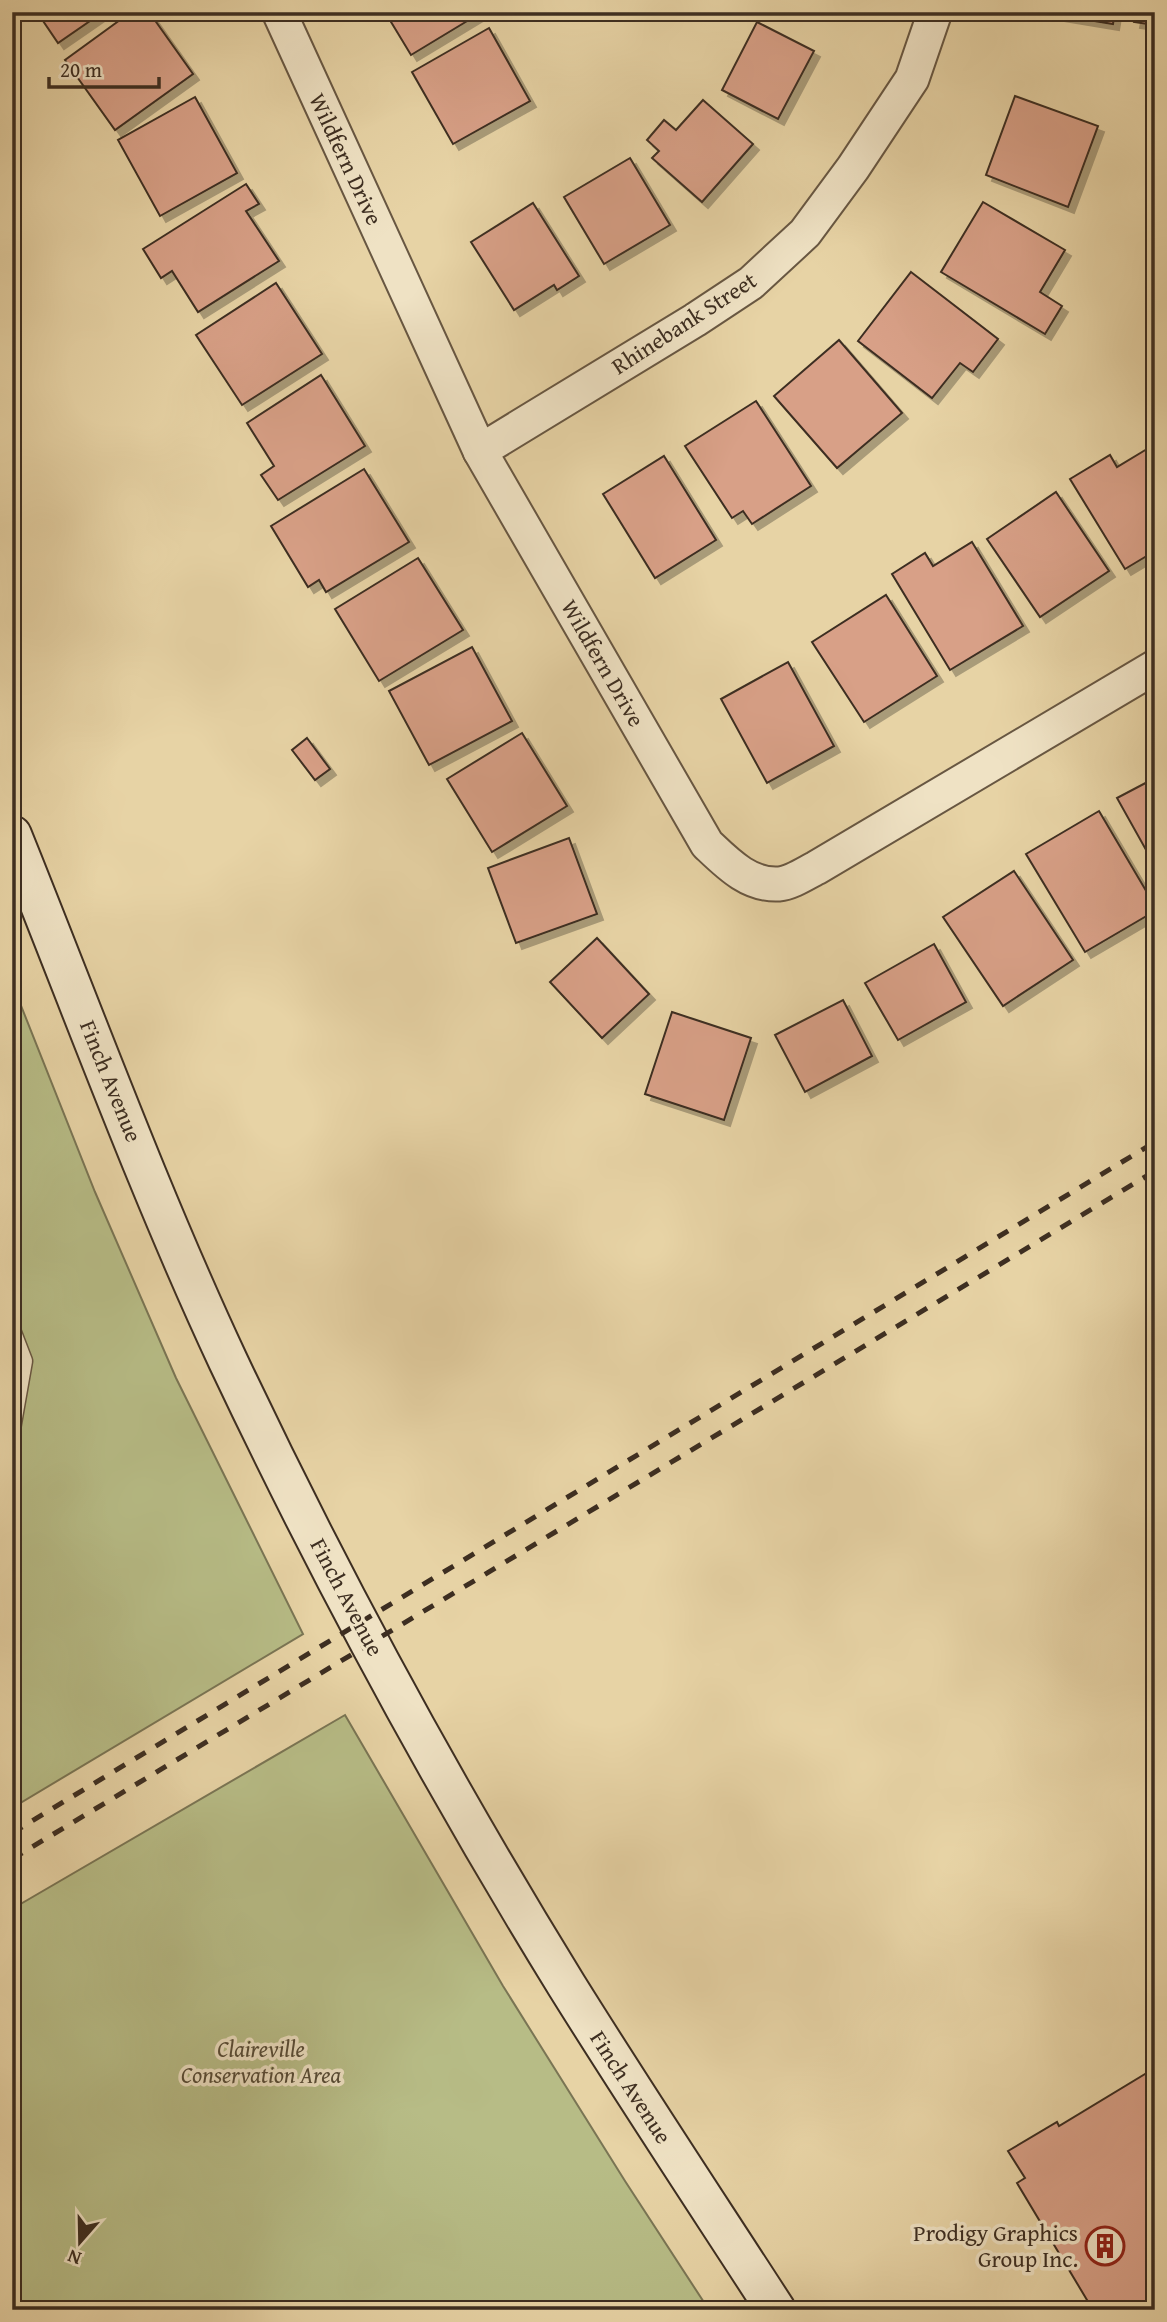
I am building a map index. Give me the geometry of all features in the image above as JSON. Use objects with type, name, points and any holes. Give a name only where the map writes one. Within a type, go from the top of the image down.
[{"type":"main road","name":"Finch Avenue","points":[[12,835],[160,1203],[228,1359],[353,1610],[423,1740],[565,1983],[776,2310]]},
{"type":"street","name":"Wildfern Drive","points":[[279,12],[480,451],[707,844],[747,878],[780,884],[816,868],[1155,667]]},
{"type":"street","name":"Rhinebank Street","points":[[480,451],[751,283],[805,233],[853,168],[912,79],[935,12]]},
{"type":"lane","points":[[12,1330],[24,1361],[12,1429]]},
{"type":"green space","points":[[12,983],[95,1192],[176,1378],[303,1634],[12,1808]]},
{"type":"green space","name":"Claireville Conservation Area","points":[[345,1715],[503,1986],[709,2310],[12,2310],[12,1909]]},
{"type":"building","points":[[37,12],[103,12],[58,43]]},
{"type":"building","points":[[131,12],[149,12],[193,74],[115,130],[65,60]]},
{"type":"building","points":[[385,12],[482,12],[411,55]]},
{"type":"building","points":[[1040,12],[1115,12],[1113,24]]},
{"type":"building","points":[[1136,12],[1155,12],[1155,25],[1134,22]]},
{"type":"building","points":[[757,22],[814,51],[778,119],[722,90]]},
{"type":"building","points":[[489,28],[530,101],[453,144],[412,72]]},
{"type":"building","points":[[1015,96],[1098,126],[1068,207],[986,175]]},
{"type":"building","points":[[195,97],[237,173],[160,216],[118,140]]},
{"type":"building","points":[[703,100],[753,144],[702,202],[652,158],[659,151],[647,140],[664,120],[676,130]]},
{"type":"building","points":[[630,158],[670,225],[604,264],[564,197]]},
{"type":"building","points":[[246,184],[259,204],[246,211],[279,261],[198,312],[172,271],[161,278],[143,249]]},
{"type":"building","points":[[983,202],[1065,250],[1040,292],[1062,306],[1045,334],[941,272]]},
{"type":"building","points":[[533,203],[579,276],[557,290],[554,285],[514,310],[471,242]]},
{"type":"building","points":[[911,272],[998,339],[973,372],[960,363],[932,398],[858,341]]},
{"type":"building","points":[[276,283],[322,354],[242,405],[196,335]]},
{"type":"building","points":[[839,340],[902,413],[837,468],[774,396]]},
{"type":"building","points":[[321,375],[365,446],[278,500],[261,475],[274,466],[247,423]]},
{"type":"building","points":[[756,401],[811,486],[752,524],[743,511],[732,518],[685,446]]},
{"type":"building","points":[[1147,449],[1155,461],[1155,551],[1125,569],[1070,479],[1110,455],[1117,467]]},
{"type":"building","points":[[664,456],[716,540],[655,578],[603,494]]},
{"type":"building","points":[[364,469],[409,542],[326,592],[319,580],[308,587],[271,526]]},
{"type":"building","points":[[1056,492],[1109,571],[1040,617],[987,539]]},
{"type":"building","points":[[972,542],[1023,626],[950,670],[892,574],[925,553],[933,566]]},
{"type":"building","points":[[418,558],[463,630],[379,681],[335,609]]},
{"type":"building","points":[[886,595],[937,676],[864,722],[812,642]]},
{"type":"building","points":[[472,647],[512,721],[429,765],[389,691]]},
{"type":"building","points":[[788,662],[834,746],[767,783],[721,699]]},
{"type":"building","points":[[522,733],[567,806],[492,852],[447,779]]},
{"type":"building","points":[[307,738],[330,769],[315,780],[292,750]]},
{"type":"building","points":[[1155,778],[1155,866],[1117,798]]},
{"type":"building","points":[[1099,811],[1155,906],[1155,911],[1085,952],[1026,854]]},
{"type":"building","points":[[569,838],[597,914],[516,943],[488,868]]},
{"type":"building","points":[[1014,871],[1073,960],[1003,1006],[943,917]]},
{"type":"building","points":[[597,938],[649,994],[602,1038],[550,982]]},
{"type":"building","points":[[934,944],[966,1002],[898,1040],[865,983]]},
{"type":"building","points":[[843,1000],[872,1056],[805,1092],[775,1035]]},
{"type":"building","points":[[672,1012],[751,1038],[724,1120],[645,1094]]},
{"type":"building","name":"Prodigy Graphics Group Inc.","points":[[1155,2068],[1155,2310],[1093,2310],[1017,2183],[1025,2178],[1008,2151],[1057,2122],[1059,2126]]},
{"type":"railway","points":[[12,1833],[1155,1142]]},
{"type":"railway","points":[[12,1859],[1155,1171]]},
{"type":"place","name":"Prodigy Graphics Group Inc.","points":[[1105,2246]]}]
